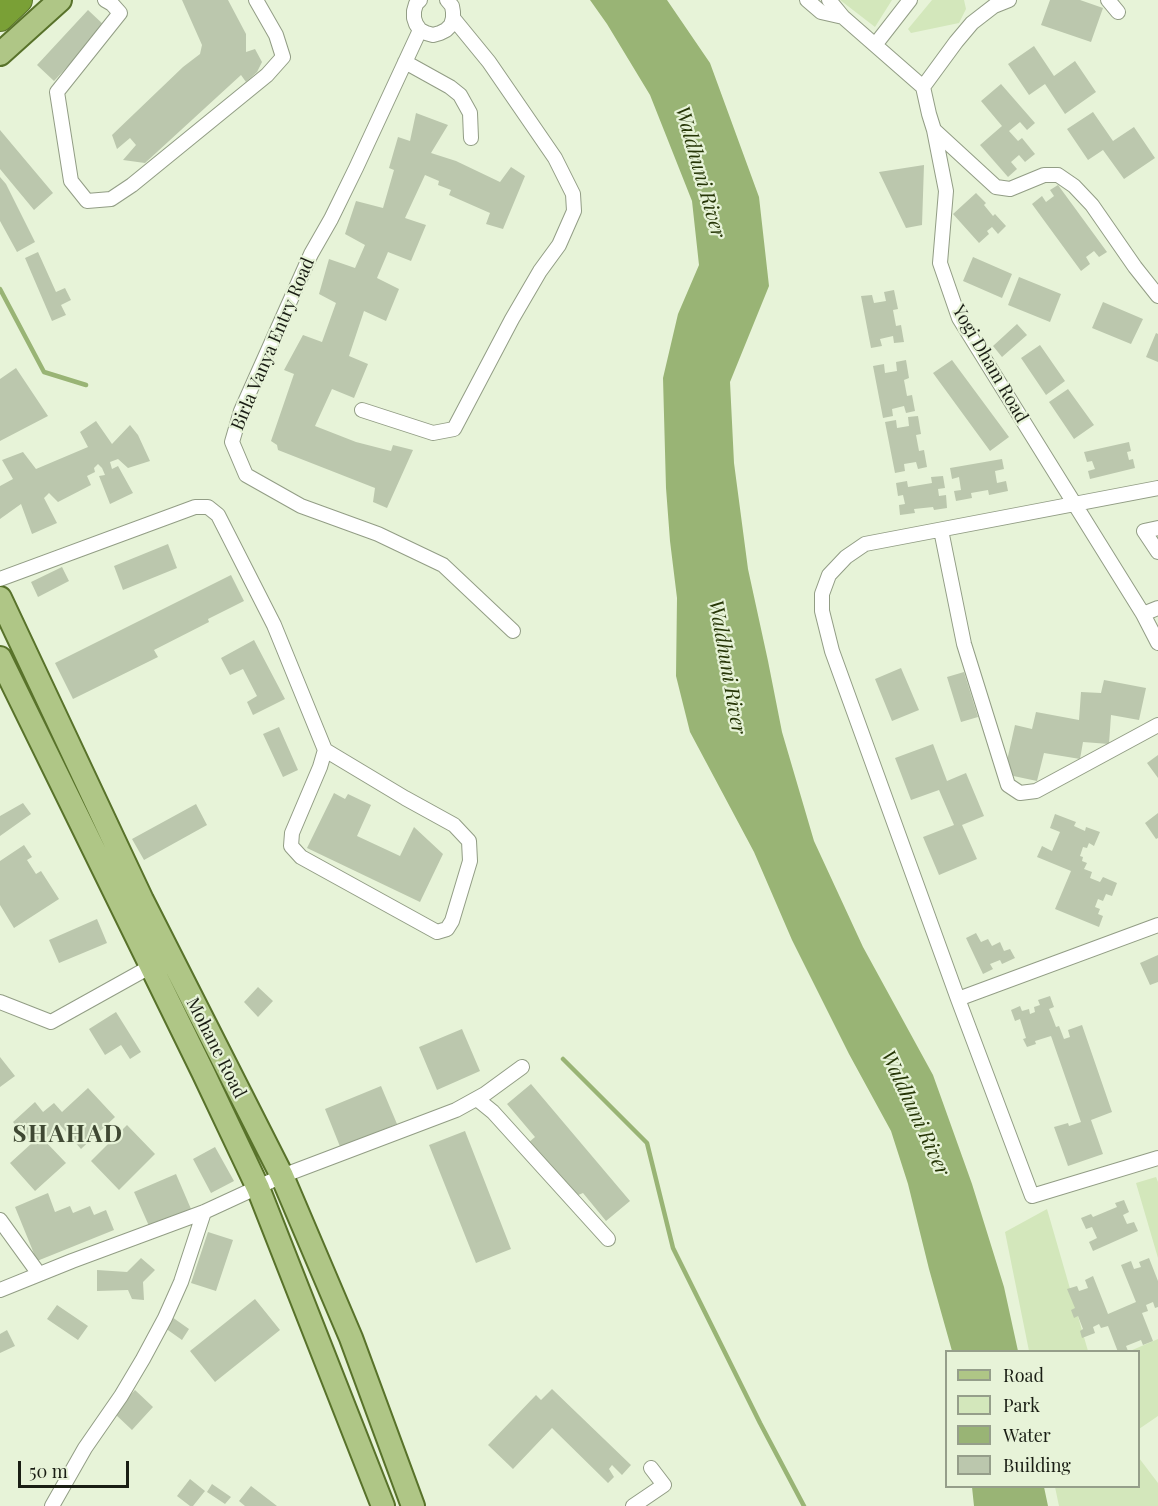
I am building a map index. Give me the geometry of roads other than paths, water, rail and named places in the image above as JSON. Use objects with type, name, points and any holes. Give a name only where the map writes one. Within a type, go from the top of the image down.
[{"type":"highway","points":[[0,18],[19,0]]},
{"type":"main road","points":[[0,54],[60,0]]},
{"type":"main road","name":"Mohane Road","points":[[0,598],[142,900],[160,961],[203,1072],[258,1188],[383,1506]]},
{"type":"main road","name":"Mohane Road","points":[[0,658],[160,961],[282,1176],[351,1338],[413,1506]]},
{"type":"street","points":[[105,0],[120,13],[57,92],[71,181],[87,201],[111,199],[132,185],[267,75],[283,57],[276,35],[256,0]]},
{"type":"street","points":[[413,4],[414,18],[420,30],[433,34],[446,30],[453,18],[452,6],[447,0]]},
{"type":"street","points":[[807,0],[821,12],[843,17]]},
{"type":"street","points":[[829,0],[843,17],[923,87],[972,23],[993,6],[1009,0]]},
{"type":"street","points":[[875,45],[910,0]]},
{"type":"street","points":[[1108,0],[1118,12]]},
{"type":"street","points":[[362,410],[433,433],[454,429],[512,319],[559,244],[574,211],[573,194],[555,158],[489,62],[453,18]]},
{"type":"street","name":"Birla Vanya Entry Road","points":[[420,30],[341,199],[306,264],[241,411],[232,442],[246,475],[301,506],[378,534],[443,565],[513,631]]},
{"type":"street","points":[[405,62],[460,95],[470,113],[471,138]]},
{"type":"street","name":"Yogi Dham Road","points":[[923,87],[946,191],[940,263],[959,318],[1156,638]]},
{"type":"street","points":[[934,130],[996,187],[1010,189],[1051,175],[1058,175],[1074,186],[1092,205],[1158,296]]},
{"type":"street","points":[[1158,488],[865,544],[846,556],[829,575],[822,594],[822,611],[832,651],[1032,1196],[1158,1158]]},
{"type":"street","points":[[0,579],[195,507],[208,507],[218,515],[274,626],[325,750],[454,825],[469,841],[470,861],[452,921],[447,929],[437,932],[301,856],[291,846],[292,833],[325,750]]},
{"type":"street","points":[[1158,528],[1144,531],[1158,552]]},
{"type":"street","points":[[941,530],[964,644],[1008,785],[1020,793],[1036,791],[1158,725]]},
{"type":"street","points":[[1143,614],[1158,608]]},
{"type":"street","points":[[958,999],[1158,925]]},
{"type":"street","points":[[0,1002],[51,1022],[160,961]]},
{"type":"street","points":[[0,1290],[204,1212],[282,1176],[456,1110],[477,1099],[522,1067]]},
{"type":"street","points":[[477,1099],[494,1112],[608,1239]]},
{"type":"street","points":[[52,1506],[85,1448],[138,1368],[165,1318],[181,1282],[204,1212]]},
{"type":"street","points":[[0,1220],[39,1274]]},
{"type":"street","points":[[633,1506],[664,1485],[651,1468]]},
{"type":"water","name":"Waldhuni River","points":[[590,0],[667,0],[710,63],[759,197],[769,286],[730,382],[734,463],[748,569],[782,732],[814,841],[863,947],[933,1075],[972,1184],[1004,1287],[1018,1350],[952,1350],[908,1184],[891,1131],[849,1054],[792,940],[754,852],[690,732],[676,676],[677,598],[666,488],[663,378],[678,314],[699,265],[692,201],[650,95]]},
{"type":"water","points":[[972,1488],[1044,1488],[1048,1506],[974,1506]]},
{"type":"waterway","points":[[0,289],[44,372],[86,385]]},
{"type":"waterway","points":[[563,1059],[647,1143],[673,1248],[804,1506]]},
{"type":"district","name":"SHAHAD","points":[[68,1135]]}]
